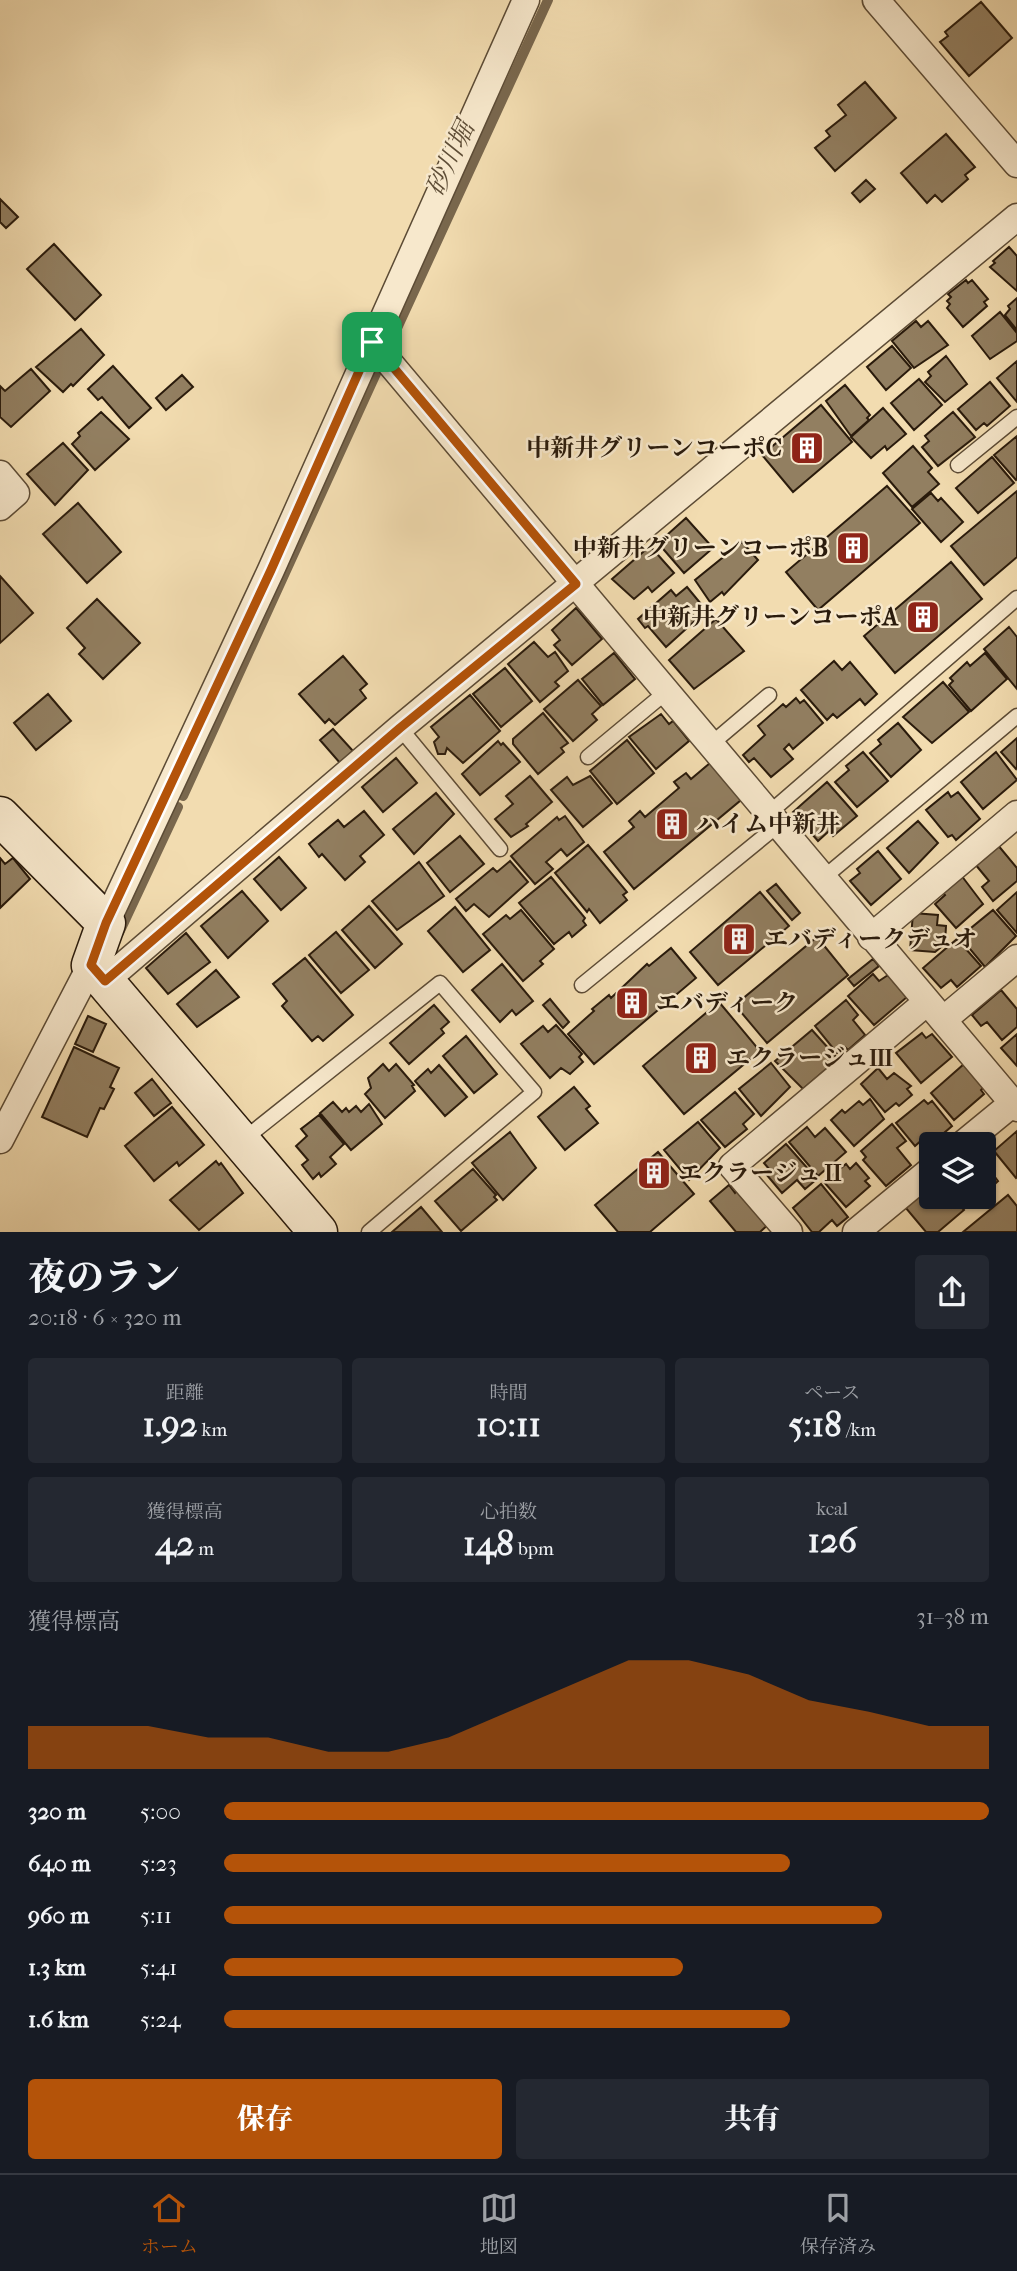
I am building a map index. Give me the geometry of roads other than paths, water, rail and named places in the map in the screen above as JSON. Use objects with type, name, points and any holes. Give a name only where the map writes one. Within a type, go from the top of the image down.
[{"type":"street","points":[[318,1231],[240,1143],[98,973],[106,923],[271,570],[526,0]]},
{"type":"street","points":[[876,0],[1017,164]]},
{"type":"street","points":[[0,1140],[98,973],[576,584],[1017,217]]},
{"type":"street","points":[[372,342],[871,937],[1016,1104],[979,1132]]},
{"type":"street","points":[[0,474],[16,493],[0,507]]},
{"type":"street","points":[[871,937],[1017,814]]},
{"type":"street","points":[[0,816],[106,923]]},
{"type":"street","points":[[789,1231],[732,1166],[935,1011],[1017,958]]},
{"type":"street","points":[[856,1231],[919,1180]]},
{"type":"lane","points":[[958,465],[1017,417]]},
{"type":"lane","points":[[582,985],[773,819],[1017,598]]},
{"type":"lane","points":[[588,757],[665,693]]},
{"type":"lane","points":[[710,745],[769,695]]},
{"type":"lane","points":[[822,879],[1017,716]]},
{"type":"lane","points":[[400,728],[500,849]]},
{"type":"lane","points":[[240,1143],[440,983],[534,1092],[369,1231]]},
{"type":"waterway","name":"砂川堀","points":[[393,337],[548,0]]},
{"type":"waterway","name":"砂川堀","points":[[183,796],[379,367]]},
{"type":"waterway","name":"砂川堀","points":[[119,933],[178,807]]},
{"type":"place","name":"中新井グリーンコーポC","points":[[807,448]]},
{"type":"place","name":"中新井グリーンコーポB","points":[[853,548]]},
{"type":"place","name":"中新井グリーンコーポA","points":[[923,617]]},
{"type":"place","name":"ハイム中新井","points":[[672,824]]},
{"type":"place","name":"エバディークデュオ","points":[[739,939]]},
{"type":"place","name":"エバディーク","points":[[632,1003]]},
{"type":"place","name":"エクラージュⅢ","points":[[701,1058]]},
{"type":"place","name":"エクラージュⅡ","points":[[654,1173]]}]
